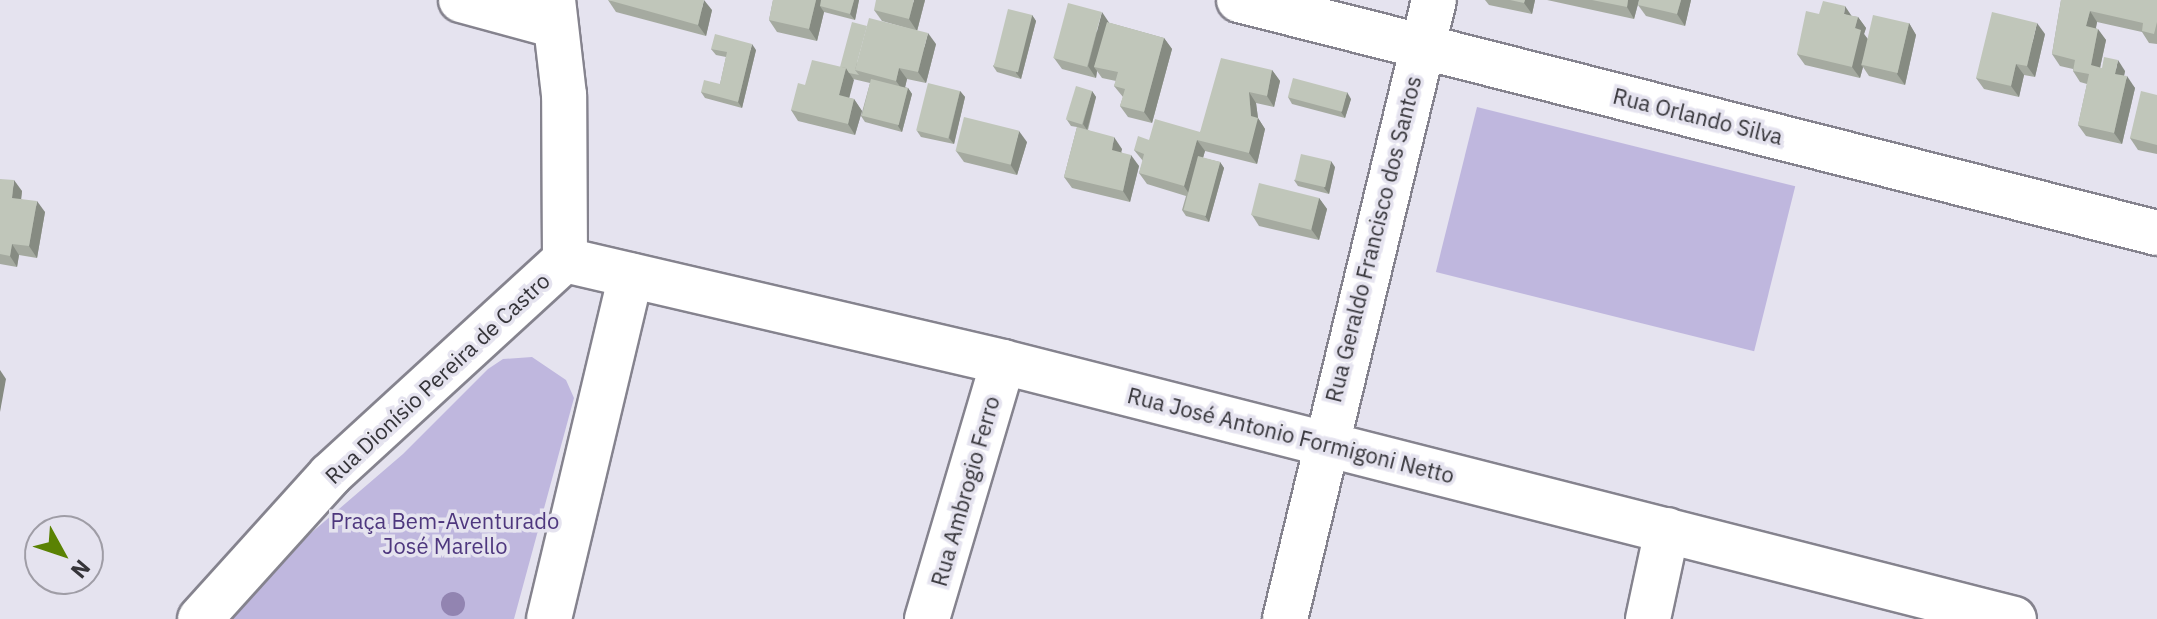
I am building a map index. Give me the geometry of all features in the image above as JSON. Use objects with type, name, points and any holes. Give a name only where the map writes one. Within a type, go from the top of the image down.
[{"type":"street","points":[[461,0],[553,12]]},
{"type":"street","name":"Rua Orlando Silva","points":[[1239,0],[2157,233]]},
{"type":"street","name":"Rua Geraldo Francisco dos Santos","points":[[1285,619],[1323,444],[1434,0]]},
{"type":"street","name":"Rua Dionísio Pereira de Castro","points":[[200,619],[330,475],[565,260],[564,95],[553,12]]},
{"type":"street","name":"Rua José Antonio Formigoni Netto","points":[[565,260],[1003,362],[2014,619]]},
{"type":"street","points":[[549,619],[631,276]]},
{"type":"street","name":"Rua Ambrogio Ferro","points":[[927,619],[1003,362]]},
{"type":"street","points":[[1648,619],[1667,530]]},
{"type":"green space","points":[[1477,107],[1795,186],[1754,351],[1436,272]]},
{"type":"green space","name":"Praça Bem-Aventurado José Marello","points":[[532,357],[566,380],[574,398],[514,619],[211,619],[403,454],[488,369],[503,359]]},
{"type":"building","points":[[608,0],[704,0],[698,25]]},
{"type":"building","points":[[773,0],[816,0],[809,29],[769,20]]},
{"type":"building","points":[[821,0],[854,0],[850,14],[820,6]]},
{"type":"building","points":[[876,0],[914,0],[909,19],[874,10]]},
{"type":"building","points":[[1592,0],[1628,0],[1627,7]]},
{"type":"building","points":[[1639,0],[1681,0],[1677,14],[1638,5]]},
{"type":"building","points":[[2061,0],[2157,0],[2154,34],[2142,31],[2143,23],[2090,11],[2086,26],[2098,29],[2091,65],[2102,68],[2104,57],[2118,60],[2115,74],[2127,76],[2114,133],[2078,125],[2089,74],[2073,71],[2075,60],[2052,54]]},
{"type":"building","points":[[1823,1],[1845,6],[1844,14],[1858,17],[1855,28],[1861,30],[1852,67],[1797,54],[1806,11],[1819,14]]},
{"type":"building","points":[[1068,3],[1102,12],[1087,67],[1053,58]]},
{"type":"building","points":[[1008,9],[1032,15],[1018,72],[994,66]]},
{"type":"building","points":[[1992,12],[2037,23],[2027,66],[2016,64],[2011,86],[1976,78]]},
{"type":"building","points":[[1873,15],[1909,23],[1898,73],[1862,65]]},
{"type":"building","points":[[869,18],[928,33],[918,72],[899,68],[896,81],[855,70]]},
{"type":"building","points":[[852,22],[867,26],[855,70],[859,75],[840,67]]},
{"type":"building","points":[[1107,22],[1164,38],[1144,112],[1120,106],[1125,89],[1114,86],[1118,72],[1094,67]]},
{"type":"building","points":[[715,34],[752,44],[738,102],[701,92],[704,80],[720,84],[727,52],[711,49]]},
{"type":"building","points":[[1221,58],[1272,70],[1267,96],[1249,92],[1251,116],[1258,118],[1249,153],[1197,140],[1184,186],[1139,173],[1144,154],[1134,150],[1138,136],[1149,140],[1155,119],[1200,132]]},
{"type":"building","points":[[812,60],[846,68],[839,95],[854,99],[848,124],[791,110],[798,83],[805,85]]},
{"type":"building","points":[[1293,78],[1347,92],[1342,112],[1288,97]]},
{"type":"building","points":[[871,79],[908,88],[899,125],[862,116]]},
{"type":"building","points":[[928,83],[960,91],[948,139],[916,131]]},
{"type":"building","points":[[1076,86],[1092,91],[1082,124],[1066,119]]},
{"type":"building","points":[[2141,91],[2157,95],[2157,145],[2130,138]]},
{"type":"building","points":[[964,117],[1019,131],[1011,165],[956,151]]},
{"type":"building","points":[[1077,127],[1114,137],[1112,150],[1131,155],[1123,191],[1064,177]]},
{"type":"building","points":[[1301,154],[1331,161],[1325,187],[1295,180]]},
{"type":"building","points":[[1198,156],[1220,162],[1206,216],[1184,210]]},
{"type":"building","points":[[0,179],[14,180],[12,198],[37,201],[29,246],[12,244],[10,256],[0,254]]},
{"type":"building","points":[[1259,183],[1319,198],[1311,230],[1251,215]]}]
